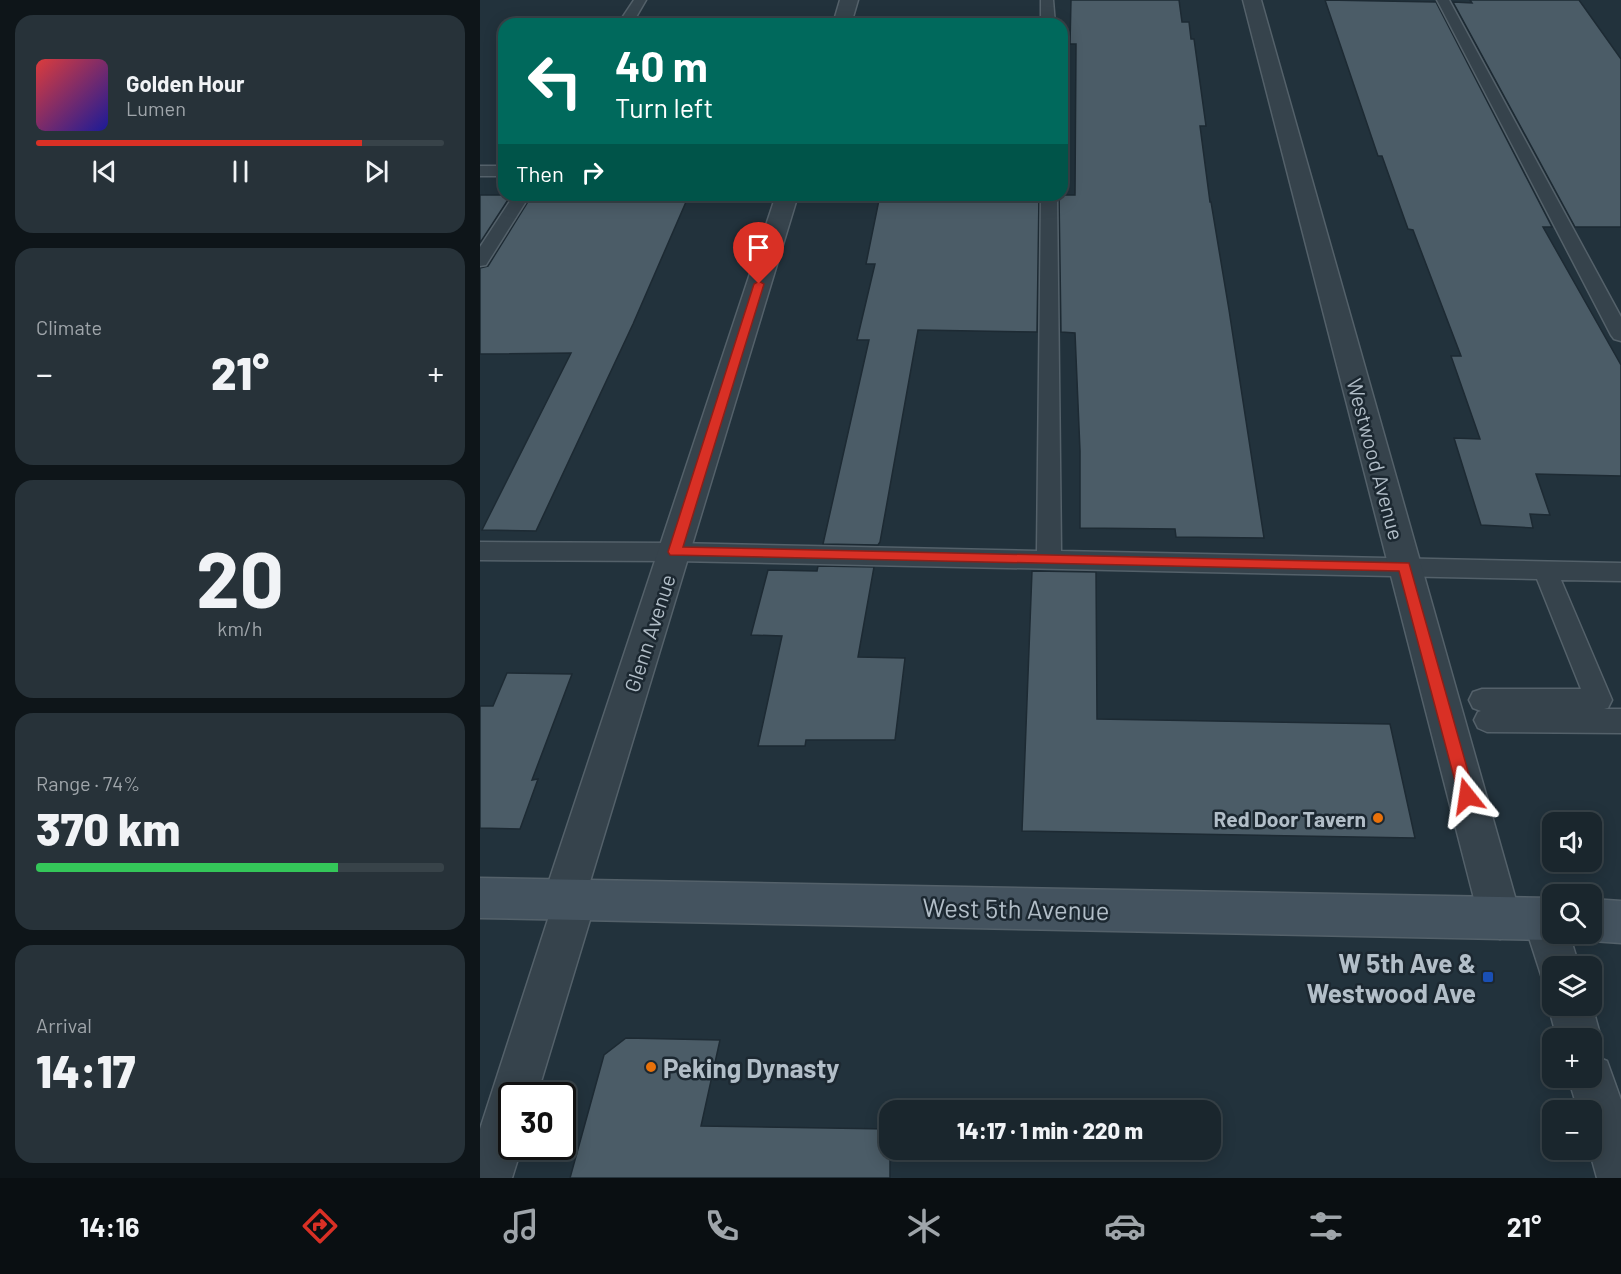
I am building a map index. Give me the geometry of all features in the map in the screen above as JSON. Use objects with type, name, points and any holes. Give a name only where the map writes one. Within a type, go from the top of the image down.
[{"type":"main road","name":"West 5th Avenue","points":[[480,898],[1542,919]]},
{"type":"main road","points":[[1602,921],[1621,922]]},
{"type":"street","points":[[844,18],[849,0]]},
{"type":"street","name":"Westwood Avenue","points":[[1252,0],[1500,918]]},
{"type":"street","name":"Glenn Avenue","points":[[518,1082],[569,899],[785,201]]},
{"type":"street","points":[[1594,1088],[1621,1178]]},
{"type":"street","points":[[488,1178],[498,1146]]},
{"type":"lane","points":[[629,18],[640,0]]},
{"type":"lane","points":[[1047,0],[1048,18]]},
{"type":"lane","points":[[1443,0],[1621,335]]},
{"type":"lane","points":[[480,171],[498,171]]},
{"type":"lane","points":[[480,261],[518,201]]},
{"type":"lane","points":[[1049,201],[1049,559]]},
{"type":"lane","points":[[480,551],[675,552],[1621,572]]},
{"type":"lane","points":[[1545,571],[1599,700],[1485,710],[1621,721]]},
{"type":"building","points":[[1071,0],[1179,0],[1182,22],[1189,22],[1191,39],[1194,39],[1206,126],[1200,126],[1210,202],[1264,538],[1176,537],[1175,529],[1080,528],[1080,451],[1075,333],[1061,332],[1059,201],[1068,201],[1068,195],[1075,195],[1076,44],[1070,44]]},
{"type":"building","points":[[1325,0],[1436,2],[1552,227],[1543,227],[1621,365],[1621,476],[1536,474],[1550,515],[1530,514],[1533,528],[1481,525],[1454,438],[1480,439],[1451,356],[1461,356],[1413,230],[1408,229],[1382,156],[1378,156]]},
{"type":"building","points":[[1470,0],[1579,0],[1621,59],[1621,227],[1575,227],[1453,2],[1472,3]]},
{"type":"building","points":[[480,195],[498,195],[498,201],[507,201],[480,243]]},
{"type":"building","points":[[528,201],[686,201],[633,324],[536,531],[482,530],[571,353],[480,354],[480,268],[488,266]]},
{"type":"building","points":[[879,201],[1039,201],[1037,332],[918,330],[880,542],[878,545],[823,544],[869,340],[857,340],[875,264],[866,264]]},
{"type":"building","points":[[818,566],[874,567],[858,657],[905,658],[895,740],[806,740],[805,746],[758,746],[782,636],[751,635],[768,570],[817,571]]},
{"type":"building","points":[[1032,571],[1096,572],[1097,719],[1390,724],[1415,838],[1022,831]]},
{"type":"building","points":[[507,673],[572,674],[532,780],[538,779],[520,829],[480,828],[480,706],[493,706]]},
{"type":"building","points":[[626,1038],[720,1040],[701,1126],[879,1129],[879,1160],[890,1160],[890,1178],[570,1178],[604,1055]]},
{"type":"place","name":"Red Door Tavern","points":[[1378,818]]},
{"type":"place","name":"W 5th Ave & Westwood Ave","points":[[1488,977]]},
{"type":"place","name":"Peking Dynasty","points":[[651,1067]]},
{"type":"route","points":[[759,284],[675,552],[1405,566],[1467,796]]}]
